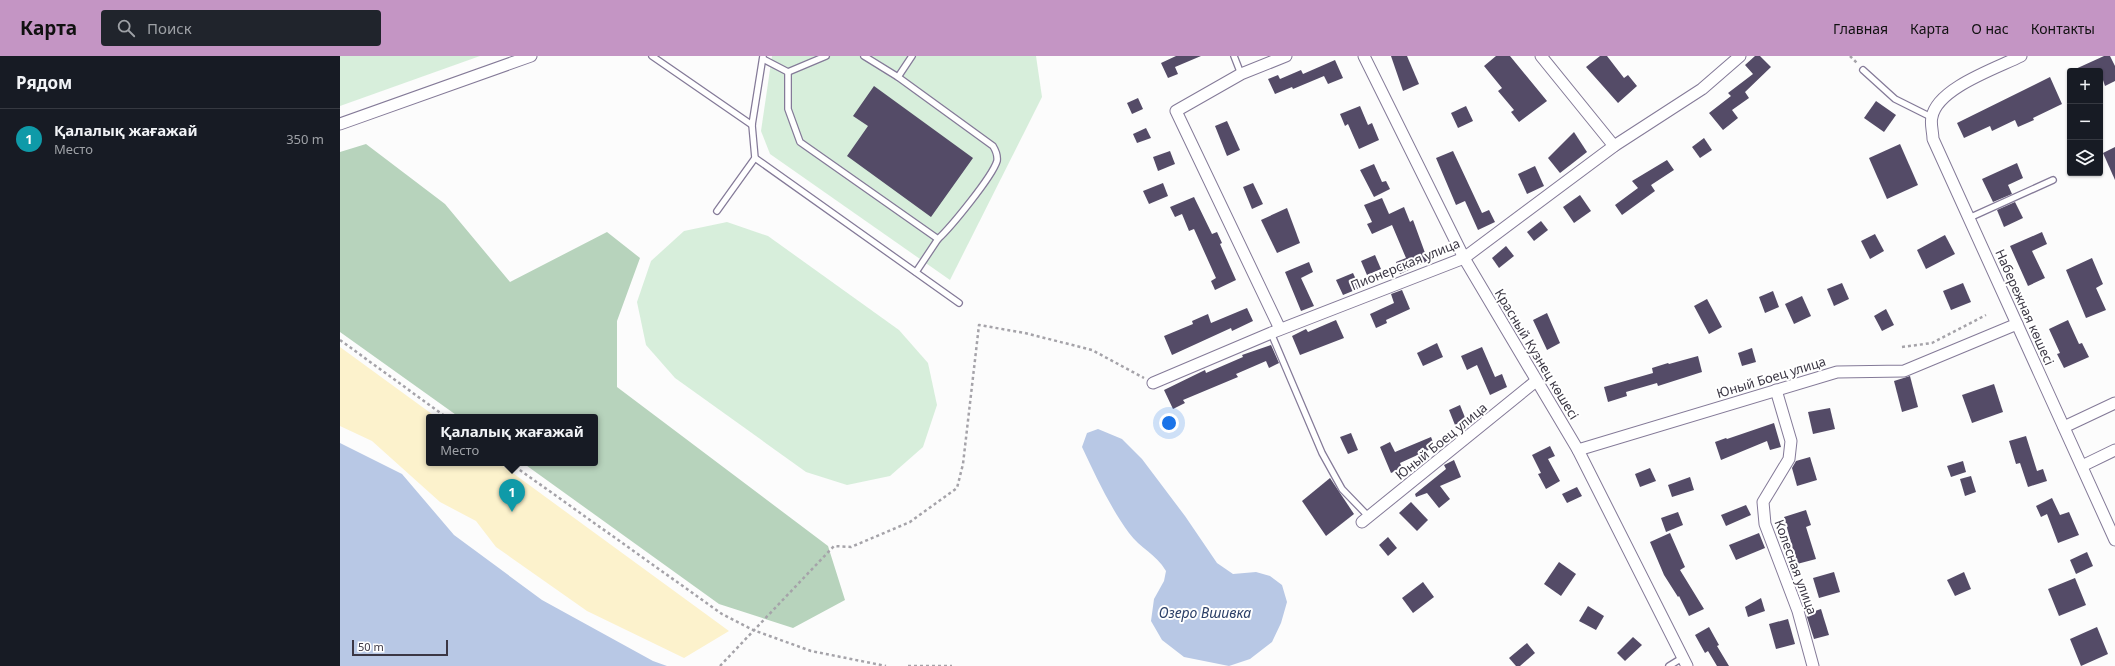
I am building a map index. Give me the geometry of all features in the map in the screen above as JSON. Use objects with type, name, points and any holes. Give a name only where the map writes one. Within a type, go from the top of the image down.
[{"type":"street","points":[[340,124],[531,56]]},
{"type":"street","points":[[1276,331],[1176,111],[1241,74],[1286,56]]},
{"type":"street","name":"Красный Кузнец көшесі","points":[[1364,56],[1464,258],[1578,450],[1684,662]]},
{"type":"street","points":[[1541,56],[1614,146]]},
{"type":"street","name":"Пионерская улица","points":[[1153,383],[1276,331],[1464,258],[1614,146],[1702,89],[1740,56]]},
{"type":"street","points":[[1932,118],[1938,102],[1953,90],[2021,56]]},
{"type":"street","name":"Набережная көшесі","points":[[1932,118],[1934,139],[2115,540]]},
{"type":"street","name":"Юный Боец улица","points":[[1578,450],[1837,372],[1904,372],[2017,324]]},
{"type":"street","name":"Юный Боец улица","points":[[1366,519],[1536,381]]},
{"type":"street","name":"Колесная улица","points":[[1776,390],[1791,441],[1788,458],[1763,502],[1764,524],[1798,611],[1813,666]]},
{"type":"street","points":[[2064,427],[2115,403]]},
{"type":"street","points":[[2082,466],[2115,450]]},
{"type":"lane","points":[[652,56],[752,125]]},
{"type":"lane","points":[[788,72],[826,56]]},
{"type":"lane","points":[[864,56],[898,77],[993,146],[998,154],[997,162],[984,182],[938,239],[916,272]]},
{"type":"lane","points":[[898,77],[912,56]]},
{"type":"lane","points":[[1234,56],[1241,74]]},
{"type":"lane","points":[[717,211],[754,158],[752,125],[763,58],[788,72]]},
{"type":"lane","points":[[1863,70],[1895,99],[1932,118]]},
{"type":"lane","points":[[788,72],[788,109],[800,142],[938,239]]},
{"type":"lane","points":[[754,158],[959,303]]},
{"type":"lane","points":[[1969,218],[2053,180]]},
{"type":"lane","points":[[1276,331],[1322,453],[1342,489],[1366,519]]},
{"type":"lane","points":[[1670,666],[1684,662]]},
{"type":"path","points":[[1902,347],[1932,343],[1986,315]]},
{"type":"path","points":[[720,666],[834,546],[850,547],[910,522],[957,488],[963,464],[979,325],[1025,333],[1092,350],[1153,383]]},
{"type":"path","points":[[340,340],[442,414]]},
{"type":"path","points":[[514,466],[722,614],[753,630],[811,651],[886,666]]},
{"type":"path","points":[[908,666],[952,666]]},
{"type":"green space","points":[[340,56],[480,56],[340,106]]},
{"type":"green space","points":[[772,56],[1036,56],[1042,97],[950,280],[770,154],[761,131]]},
{"type":"green space","points":[[366,144],[445,204],[510,282],[607,232],[640,258],[617,321],[617,387],[828,546],[845,600],[793,628],[719,604],[527,466],[598,466],[598,414],[455,414],[340,332],[340,152]]},
{"type":"green space","points":[[727,222],[768,236],[899,330],[928,363],[937,405],[923,447],[890,476],[847,485],[806,472],[675,378],[646,345],[637,302],[651,261],[684,231]]},
{"type":"sand","points":[[340,347],[432,414],[426,414],[426,466],[503,466],[729,631],[684,658],[587,611],[496,547],[476,521],[440,502],[372,441],[340,426]]},
{"type":"water","name":"Озеро Вшивка","points":[[1098,429],[1122,439],[1142,459],[1185,516],[1217,563],[1233,574],[1256,572],[1270,576],[1282,585],[1287,602],[1281,623],[1272,642],[1250,659],[1229,666],[1184,657],[1162,640],[1151,621],[1154,599],[1164,581],[1166,571],[1158,560],[1133,538],[1122,523],[1109,502],[1082,447],[1087,433]]},
{"type":"water","points":[[340,443],[402,474],[454,535],[542,600],[653,661],[667,666],[340,666]]},
{"type":"building","points":[[1176,56],[1201,56],[1175,67],[1178,74],[1168,78],[1161,63]]},
{"type":"building","points":[[1391,56],[1407,56],[1419,84],[1403,91]]},
{"type":"building","points":[[1496,56],[1510,56],[1547,101],[1519,122],[1511,112],[1514,110],[1498,91],[1502,88],[1484,66]]},
{"type":"building","points":[[1600,56],[1607,56],[1624,78],[1628,75],[1637,86],[1618,103],[1586,67]]},
{"type":"building","points":[[1755,56],[1760,56],[1771,67],[1745,92],[1749,98],[1732,110],[1738,118],[1723,130],[1709,113],[1731,96],[1728,93],[1753,74],[1745,65]]},
{"type":"building","points":[[2104,56],[2110,56],[2115,66],[2115,81],[2105,86],[2103,80],[2103,68],[2078,68]]},
{"type":"building","points":[[1335,60],[1343,78],[1328,84],[1324,76],[1293,89],[1292,87],[1275,94],[1268,79],[1278,75],[1280,79],[1301,70],[1303,74]]},
{"type":"building","points":[[2050,77],[2062,104],[2033,118],[2034,120],[2018,127],[2015,120],[1992,131],[1990,126],[1964,138],[1957,123]]},
{"type":"building","points":[[874,86],[973,158],[931,217],[847,156],[868,126],[853,116]]},
{"type":"building","points":[[1138,98],[1143,109],[1132,114],[1127,103]]},
{"type":"building","points":[[1876,101],[1896,115],[1884,132],[1864,118]]},
{"type":"building","points":[[1360,106],[1368,125],[1372,123],[1379,140],[1359,149],[1348,124],[1345,126],[1340,114]]},
{"type":"building","points":[[1466,106],[1473,121],[1458,128],[1451,113]]},
{"type":"building","points":[[1227,121],[1240,150],[1227,156],[1215,126]]},
{"type":"building","points":[[1146,128],[1151,138],[1137,143],[1133,134]]},
{"type":"building","points":[[1574,132],[1587,152],[1560,173],[1548,158]]},
{"type":"building","points":[[1704,138],[1712,150],[1700,158],[1692,147]]},
{"type":"building","points":[[1900,144],[1918,185],[1887,199],[1869,158]]},
{"type":"building","points":[[2115,147],[2115,180],[2103,153]]},
{"type":"building","points":[[1170,151],[1175,164],[1158,171],[1153,157]]},
{"type":"building","points":[[1453,151],[1482,213],[1489,210],[1495,222],[1478,230],[1465,201],[1456,205],[1436,158]]},
{"type":"building","points":[[1667,160],[1674,170],[1651,185],[1655,191],[1622,215],[1615,205],[1638,188],[1632,181]]},
{"type":"building","points":[[2017,163],[2023,178],[2008,185],[2012,194],[1993,202],[1982,179]]},
{"type":"building","points":[[1374,164],[1382,182],[1386,181],[1390,189],[1374,197],[1360,170]]},
{"type":"building","points":[[1535,166],[1544,186],[1527,194],[1518,174]]},
{"type":"building","points":[[1163,183],[1168,196],[1149,204],[1143,191]]},
{"type":"building","points":[[1253,183],[1263,204],[1252,209],[1243,187]]},
{"type":"building","points":[[1580,195],[1591,211],[1574,223],[1563,207]]},
{"type":"building","points":[[1194,197],[1212,234],[1217,232],[1222,243],[1220,244],[1236,280],[1215,290],[1211,281],[1216,278],[1194,229],[1189,231],[1182,214],[1175,217],[1170,207]]},
{"type":"building","points":[[1382,198],[1389,214],[1404,207],[1410,222],[1413,220],[1428,261],[1400,274],[1396,262],[1406,258],[1392,225],[1372,234],[1367,224],[1372,222],[1364,205]]},
{"type":"building","points":[[2015,202],[2023,218],[2004,227],[1997,210]]},
{"type":"building","points":[[1287,208],[1300,243],[1277,253],[1261,220]]},
{"type":"building","points":[[1541,221],[1548,230],[1534,241],[1527,232]]},
{"type":"building","points":[[2042,232],[2047,244],[2032,251],[2045,278],[2028,286],[2010,246]]},
{"type":"building","points":[[1875,234],[1884,251],[1870,259],[1861,241]]},
{"type":"building","points":[[1945,235],[1955,254],[1926,269],[1917,250]]},
{"type":"building","points":[[1506,246],[1514,256],[1499,268],[1492,258]]},
{"type":"building","points":[[1375,255],[1381,269],[1367,275],[1361,261]]},
{"type":"building","points":[[2092,258],[2103,284],[2096,288],[2106,310],[2086,318],[2066,270]]},
{"type":"building","points":[[1309,262],[1313,272],[1301,278],[1314,306],[1301,311],[1285,272]]},
{"type":"building","points":[[1353,273],[1360,288],[1343,295],[1336,280]]},
{"type":"building","points":[[1842,283],[1849,299],[1834,306],[1827,289]]},
{"type":"building","points":[[1963,283],[1971,302],[1951,310],[1943,291]]},
{"type":"building","points":[[1402,290],[1410,309],[1386,320],[1387,323],[1376,328],[1370,314],[1394,303],[1391,294]]},
{"type":"building","points":[[1773,291],[1779,307],[1765,313],[1759,297]]},
{"type":"building","points":[[1802,296],[1811,316],[1794,324],[1785,304]]},
{"type":"building","points":[[1707,299],[1722,327],[1709,334],[1694,306]]},
{"type":"building","points":[[1247,308],[1253,321],[1232,331],[1231,328],[1172,355],[1164,336],[1193,324],[1192,321],[1208,314],[1211,323]]},
{"type":"building","points":[[1886,309],[1894,325],[1882,331],[1874,316]]},
{"type":"building","points":[[1547,313],[1560,343],[1547,350],[1533,320]]},
{"type":"building","points":[[1336,320],[1344,338],[1300,355],[1292,336],[1306,329],[1308,332]]},
{"type":"building","points":[[2068,320],[2079,344],[2082,343],[2089,357],[2064,368],[2057,354],[2060,353],[2049,329]]},
{"type":"building","points":[[1437,343],[1443,357],[1423,366],[1417,353]]},
{"type":"building","points":[[1271,345],[1279,363],[1269,368],[1266,361],[1236,374],[1238,377],[1183,400],[1185,403],[1173,409],[1164,390],[1205,370],[1206,373],[1243,357],[1242,355]]},
{"type":"building","points":[[1482,347],[1495,377],[1502,374],[1507,387],[1490,395],[1477,365],[1467,370],[1461,356]]},
{"type":"building","points":[[1752,348],[1756,362],[1742,366],[1738,353]]},
{"type":"building","points":[[1698,356],[1702,372],[1658,386],[1657,383],[1626,392],[1627,396],[1608,402],[1604,387],[1653,373],[1652,368]]},
{"type":"building","points":[[1910,376],[1918,407],[1902,412],[1894,381]]},
{"type":"building","points":[[1994,384],[2003,412],[1972,423],[1962,395]]},
{"type":"building","points":[[1460,405],[1466,420],[1455,425],[1449,410]]},
{"type":"building","points":[[1830,408],[1835,429],[1813,434],[1808,412]]},
{"type":"building","points":[[1774,423],[1781,447],[1770,450],[1767,441],[1721,460],[1715,442]]},
{"type":"building","points":[[1351,433],[1358,450],[1348,454],[1340,437]]},
{"type":"building","points":[[2026,436],[2037,471],[2043,469],[2047,481],[2028,487],[2020,463],[2016,464],[2009,441]]},
{"type":"building","points":[[1431,437],[1435,447],[1400,463],[1402,468],[1391,473],[1380,447],[1390,442],[1395,452]]},
{"type":"building","points":[[1550,446],[1555,456],[1548,459],[1560,481],[1546,489],[1538,474],[1541,473],[1532,455]]},
{"type":"building","points":[[1810,457],[1817,480],[1797,486],[1792,468],[1796,461]]},
{"type":"building","points":[[1454,460],[1461,477],[1440,486],[1450,499],[1439,508],[1427,493],[1416,497],[1415,494],[1446,469],[1444,465]]},
{"type":"building","points":[[1963,461],[1966,472],[1951,477],[1947,466]]},
{"type":"building","points":[[1650,468],[1656,481],[1640,487],[1635,474]]},
{"type":"building","points":[[1971,476],[1976,492],[1965,496],[1960,479]]},
{"type":"building","points":[[1690,477],[1694,490],[1672,497],[1668,485]]},
{"type":"building","points":[[1330,478],[1354,514],[1326,536],[1302,501]]},
{"type":"building","points":[[1577,487],[1582,496],[1567,503],[1562,494]]},
{"type":"building","points":[[2052,498],[2060,515],[2069,512],[2079,535],[2058,543],[2047,514],[2041,517],[2036,506]]},
{"type":"building","points":[[1411,502],[1428,520],[1417,531],[1399,513]]},
{"type":"building","points":[[1746,505],[1751,515],[1726,526],[1721,515]]},
{"type":"building","points":[[1806,510],[1811,525],[1806,527],[1816,559],[1797,564],[1784,517]]},
{"type":"building","points":[[1678,512],[1683,525],[1666,532],[1661,518]]},
{"type":"building","points":[[1670,533],[1685,567],[1680,570],[1704,609],[1689,616],[1679,596],[1678,597],[1664,575],[1650,542]]},
{"type":"building","points":[[1759,533],[1765,548],[1736,560],[1729,545]]},
{"type":"building","points":[[1388,537],[1397,548],[1388,556],[1379,545]]},
{"type":"building","points":[[2087,552],[2093,566],[2076,574],[2070,560]]},
{"type":"building","points":[[1559,562],[1576,574],[1561,596],[1544,584]]},
{"type":"building","points":[[1834,572],[1840,592],[1819,598],[1813,578]]},
{"type":"building","points":[[1964,572],[1971,589],[1955,596],[1947,580]]},
{"type":"building","points":[[2075,578],[2086,605],[2059,616],[2048,589]]},
{"type":"building","points":[[1423,582],[1434,597],[1413,613],[1402,598]]},
{"type":"building","points":[[1761,598],[1765,611],[1748,617],[1745,607]]},
{"type":"building","points":[[1588,606],[1604,616],[1596,630],[1579,621]]},
{"type":"building","points":[[1821,609],[1829,635],[1814,639],[1806,614]]},
{"type":"building","points":[[1788,619],[1795,644],[1776,649],[1769,624]]},
{"type":"building","points":[[1709,627],[1719,645],[1717,646],[1729,666],[1717,666],[1708,651],[1705,653],[1695,635]]},
{"type":"building","points":[[2097,627],[2108,654],[2081,666],[2070,639]]},
{"type":"building","points":[[1633,637],[1642,645],[1625,661],[1617,653]]},
{"type":"building","points":[[1527,643],[1535,653],[1520,666],[1516,666],[1509,658]]},
{"type":"place","name":"Қалалық жағажай","points":[[512,512]]}]
